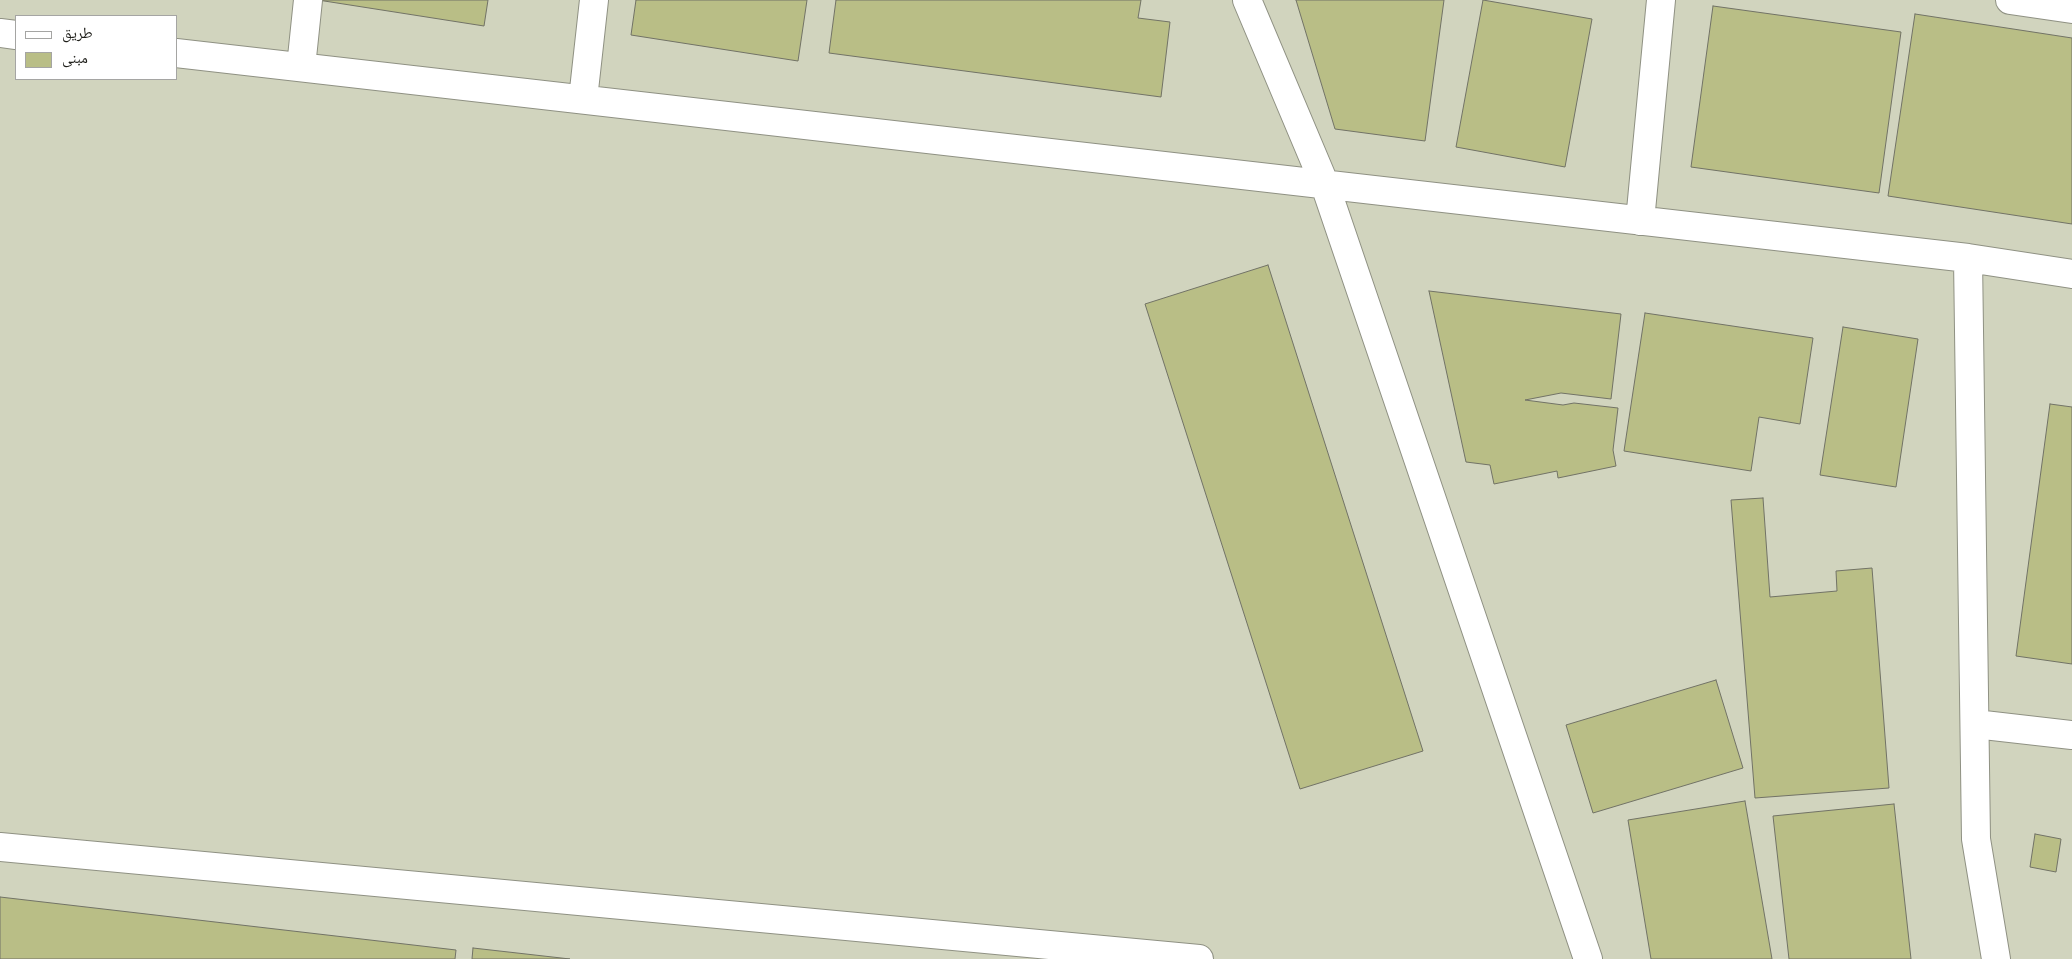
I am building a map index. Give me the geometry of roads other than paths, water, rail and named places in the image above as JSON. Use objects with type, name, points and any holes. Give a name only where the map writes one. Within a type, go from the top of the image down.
[{"type":"street","points":[[301,67],[308,0]]},
{"type":"street","points":[[583,99],[594,0]]},
{"type":"street","points":[[1248,0],[1325,185],[1588,959]]},
{"type":"street","points":[[1640,221],[1661,0]]},
{"type":"street","points":[[2010,0],[2072,9]]},
{"type":"street","points":[[0,33],[15,35]]},
{"type":"street","points":[[178,53],[1968,258],[2072,274]]},
{"type":"street","points":[[1968,258],[1976,839],[1996,959]]},
{"type":"street","points":[[1975,724],[2072,735]]},
{"type":"street","points":[[0,847],[1199,959]]}]
